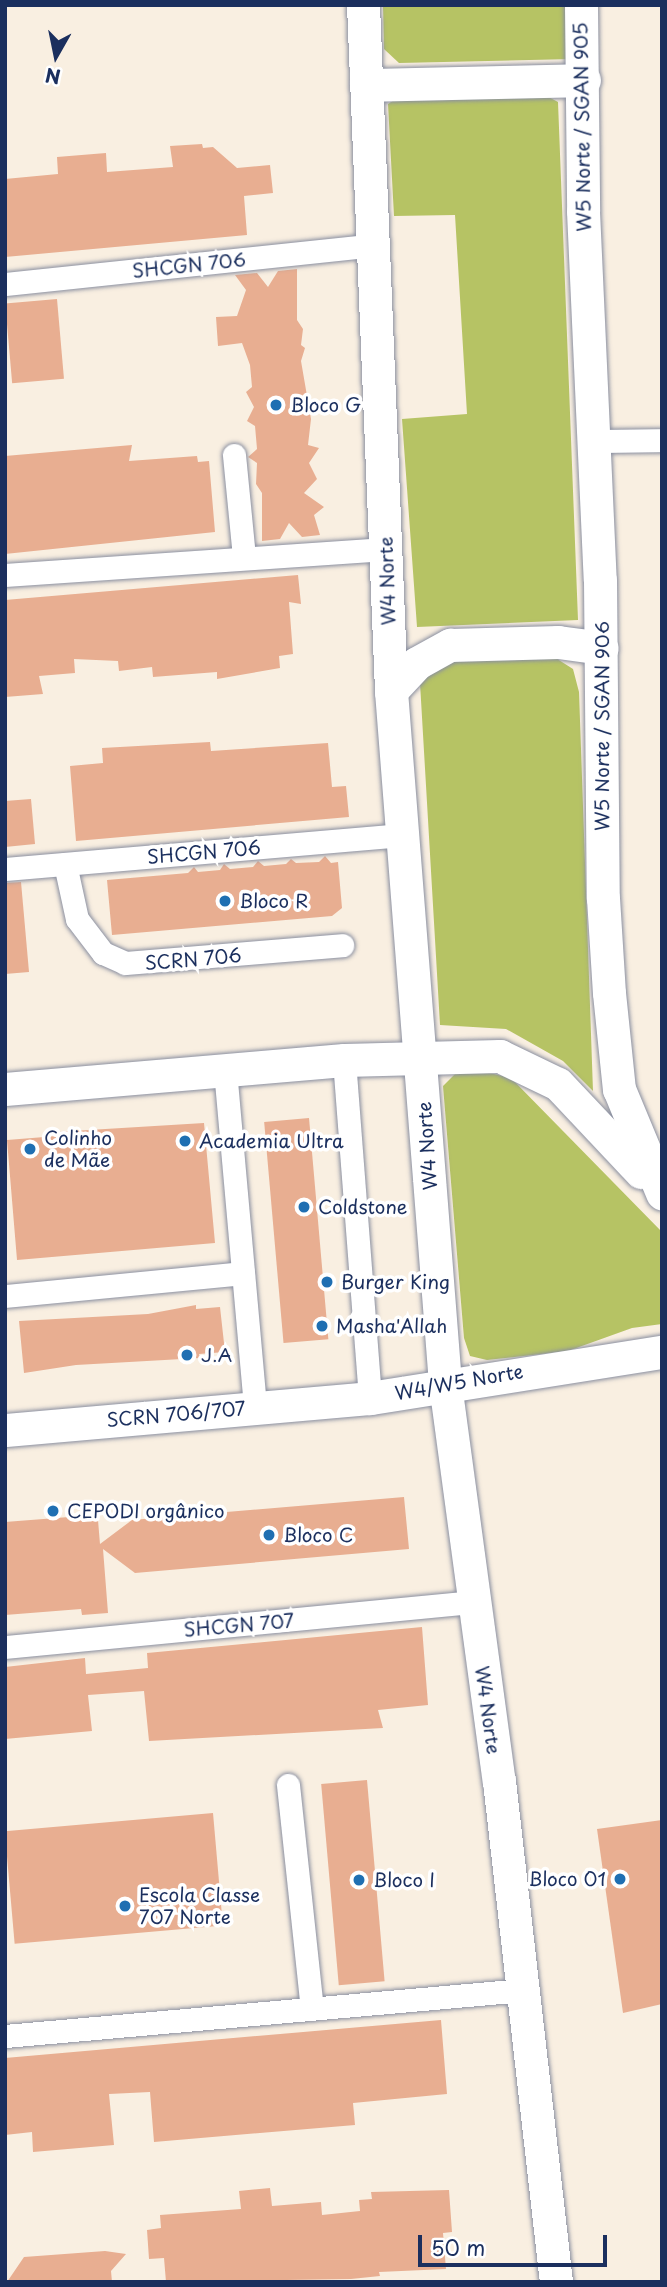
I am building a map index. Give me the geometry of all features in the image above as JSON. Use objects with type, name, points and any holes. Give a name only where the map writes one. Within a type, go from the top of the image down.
[{"type":"main road","name":"W4 Norte","points":[[363,5],[391,691],[445,1384],[523,1990],[553,2281]]},
{"type":"main road","name":"W5 Norte / SGAN 905","points":[[581,5],[584,249]]},
{"type":"main road","points":[[366,85],[584,80]]},
{"type":"main road","name":"W5 Norte / SGAN 906","points":[[584,249],[602,648],[603,898],[613,1035],[619,1089],[662,1194]]},
{"type":"main road","points":[[391,691],[417,663],[450,645],[558,642],[602,648]]},
{"type":"main road","points":[[5,1089],[344,1060],[500,1056],[558,1084],[662,1194]]},
{"type":"main road","name":"W4/W5 Norte","points":[[255,1408],[370,1398],[445,1384],[662,1352]]},
{"type":"main road","name":"SCRN 706/707","points":[[5,1430],[255,1408]]},
{"type":"street","name":"SHCGN 706","points":[[5,284],[373,245]]},
{"type":"street","points":[[594,441],[662,440]]},
{"type":"street","points":[[234,455],[244,557]]},
{"type":"street","points":[[5,575],[385,549]]},
{"type":"street","name":"SHCGN 706","points":[[5,869],[403,835]]},
{"type":"street","name":"SCRN 706","points":[[65,864],[77,919],[103,953],[117,961],[141,964],[342,945]]},
{"type":"street","points":[[344,1060],[370,1398]]},
{"type":"street","name":"SCRN 706/707","points":[[225,1070],[255,1408]]},
{"type":"street","points":[[5,1296],[243,1273]]},
{"type":"street","name":"SHCGN 707","points":[[5,1647],[472,1602]]},
{"type":"street","points":[[288,1785],[312,2008]]},
{"type":"street","points":[[5,2036],[523,1990]]},
{"type":"green space","points":[[383,5],[568,5],[573,59],[399,63],[384,49]]},
{"type":"green space","points":[[539,92],[558,102],[578,620],[417,627],[402,419],[467,414],[455,215],[394,216],[388,104],[403,94]]},
{"type":"green space","points":[[551,655],[573,669],[579,692],[593,1091],[563,1061],[506,1029],[440,1025],[420,683],[434,666],[452,660]]},
{"type":"green space","points":[[477,1070],[511,1078],[662,1232],[662,1324],[632,1328],[568,1351],[487,1360],[470,1356],[464,1338],[443,1086],[455,1074]]},
{"type":"building","points":[[202,144],[203,148],[213,147],[237,168],[270,165],[273,193],[244,196],[247,235],[5,257],[5,179],[58,174],[57,157],[106,153],[107,172],[173,167],[170,146]]},
{"type":"building","name":"Bloco G","points":[[297,269],[297,320],[303,329],[301,345],[305,348],[301,361],[311,419],[308,445],[319,448],[309,463],[317,479],[304,493],[324,507],[314,515],[320,535],[302,537],[289,523],[280,539],[262,541],[262,493],[256,484],[257,463],[248,457],[257,449],[255,426],[247,421],[254,407],[246,392],[252,387],[250,365],[242,343],[218,346],[216,317],[237,316],[246,290],[235,275],[257,273],[268,287],[278,271]]},
{"type":"building","points":[[57,299],[64,379],[12,383],[5,304]]},
{"type":"building","points":[[132,445],[129,461],[197,456],[198,462],[209,461],[215,532],[5,554],[5,456]]},
{"type":"building","points":[[298,575],[301,604],[289,602],[293,654],[279,656],[280,668],[217,679],[217,672],[153,677],[152,667],[119,671],[118,661],[74,659],[75,673],[39,676],[43,694],[5,697],[5,600]]},
{"type":"building","points":[[210,742],[211,751],[328,743],[332,787],[346,786],[349,817],[76,841],[70,766],[103,763],[102,748]]},
{"type":"building","points":[[31,799],[35,844],[5,847],[5,801]]},
{"type":"building","name":"Bloco R","points":[[325,856],[331,863],[338,862],[342,908],[332,916],[112,935],[107,880],[188,873],[194,867],[198,872],[220,870],[224,864],[230,869],[253,867],[258,861],[264,866],[286,864],[291,859],[296,863],[319,862]]},
{"type":"building","points":[[21,882],[29,972],[5,974],[5,883]]},
{"type":"building","points":[[309,1118],[328,1339],[284,1343],[264,1122]]},
{"type":"building","points":[[204,1123],[215,1243],[17,1260],[7,1140],[57,1136],[56,1132]]},
{"type":"building","points":[[196,1305],[196,1309],[220,1307],[225,1352],[199,1354],[200,1358],[76,1365],[24,1373],[19,1321],[148,1314]]},
{"type":"building","points":[[404,1497],[409,1549],[135,1573],[103,1549],[108,1613],[82,1615],[81,1609],[5,1615],[5,1522],[82,1516],[82,1522],[98,1520],[100,1544],[132,1520]]},
{"type":"building","points":[[422,1627],[428,1705],[378,1710],[383,1728],[149,1741],[144,1691],[88,1695],[92,1731],[5,1739],[5,1667],[85,1658],[86,1674],[148,1668],[147,1653]]},
{"type":"building","name":"Bloco I","points":[[367,1780],[385,1981],[339,1985],[321,1784]]},
{"type":"building","points":[[213,1813],[223,1926],[15,1944],[5,1831]]},
{"type":"building","points":[[662,1820],[662,2004],[623,2013],[597,1829]]},
{"type":"building","points":[[441,2020],[447,2094],[353,2103],[355,2125],[154,2142],[150,2092],[109,2094],[114,2145],[33,2152],[32,2132],[5,2135],[5,2058]]},
{"type":"building","points":[[270,2188],[272,2206],[321,2202],[322,2215],[360,2211],[359,2200],[372,2199],[371,2192],[449,2190],[452,2232],[443,2233],[446,2269],[379,2272],[380,2276],[351,2279],[166,2282],[164,2258],[149,2259],[147,2230],[161,2228],[160,2215],[241,2209],[239,2191]]},
{"type":"building","points":[[105,2251],[126,2254],[111,2271],[112,2282],[7,2282],[24,2257]]},
{"type":"place","name":"Bloco G","points":[[276,405]]},
{"type":"place","name":"Bloco R","points":[[225,901]]},
{"type":"place","name":"Academia Ultra","points":[[185,1141]]},
{"type":"place","name":"Colinho de Mãe","points":[[30,1149]]},
{"type":"place","name":"Coldstone","points":[[304,1207]]},
{"type":"place","name":"Burger King","points":[[327,1282]]},
{"type":"place","name":"Masha'Allah","points":[[322,1326]]},
{"type":"place","name":"J.A","points":[[187,1355]]},
{"type":"place","name":"CEPODI orgânico","points":[[53,1511]]},
{"type":"place","name":"Bloco C","points":[[269,1535]]},
{"type":"place","name":"Bloco 01","points":[[620,1879]]},
{"type":"place","name":"Bloco I","points":[[359,1880]]},
{"type":"place","name":"Escola Classe 707 Norte","points":[[125,1906]]}]
